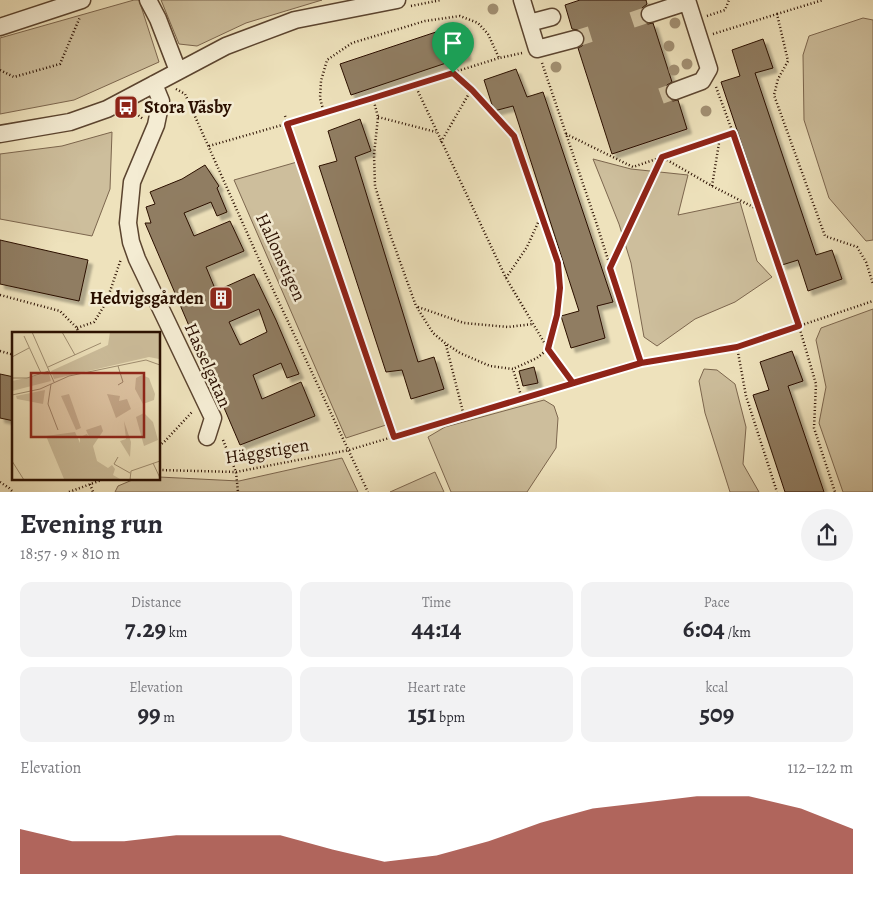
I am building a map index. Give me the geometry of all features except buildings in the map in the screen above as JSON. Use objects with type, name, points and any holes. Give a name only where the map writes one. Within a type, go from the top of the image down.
[{"type":"street","points":[[148,0],[158,19],[178,71]]},
{"type":"street","points":[[0,134],[70,122],[107,109],[162,85],[178,71],[226,46],[295,20],[397,0]]},
{"type":"street","points":[[522,0],[537,49],[575,39]]},
{"type":"street","points":[[650,14],[687,1],[709,69],[702,80],[675,91]]},
{"type":"street","points":[[0,27],[78,3]]},
{"type":"street","points":[[529,23],[552,18]]},
{"type":"street","name":"Hasselgatan","points":[[162,85],[162,101],[156,124],[132,182],[128,223],[136,259],[213,418],[207,437]]},
{"type":"path","points":[[693,20],[725,10],[729,0]]},
{"type":"path","points":[[699,38],[823,0]]},
{"type":"path","points":[[0,70],[14,78],[60,64],[78,3]]},
{"type":"path","points":[[777,14],[788,61],[778,79],[774,95],[825,236],[857,247],[866,262],[873,284]]},
{"type":"path","points":[[324,113],[320,98],[321,81],[328,60],[352,43],[425,21],[460,16],[478,23],[488,34],[499,58]]},
{"type":"path","points":[[209,146],[324,113],[499,58],[537,49],[641,363]]},
{"type":"path","points":[[709,69],[799,326],[816,384],[814,428],[835,492]]},
{"type":"path","points":[[373,98],[378,117],[374,155],[375,186],[416,306],[433,332],[460,353],[490,366],[513,369],[537,358],[548,349],[557,315],[560,288],[558,263],[514,136],[472,90],[453,73]]},
{"type":"path","name":"Hallonstigen","points":[[162,85],[185,94],[261,264],[368,492]]},
{"type":"path","points":[[414,85],[506,278],[548,349],[573,383]]},
{"type":"path","points":[[441,142],[472,90]]},
{"type":"path","points":[[285,116],[394,437]]},
{"type":"path","points":[[378,117],[436,132]]},
{"type":"path","points":[[566,134],[633,167],[733,133]]},
{"type":"path","points":[[712,186],[720,137]]},
{"type":"path","points":[[662,157],[759,210]]},
{"type":"path","points":[[610,268],[662,157]]},
{"type":"path","points":[[506,278],[527,247],[541,216]]},
{"type":"path","points":[[77,328],[94,322],[106,303],[123,252],[131,242]]},
{"type":"path","points":[[0,295],[60,311],[77,328],[78,332]]},
{"type":"path","name":"Häggstigen","points":[[160,470],[236,472],[349,450],[641,363],[737,347],[873,301]]},
{"type":"path","points":[[416,306],[464,323],[508,327],[533,324]]},
{"type":"path","points":[[445,343],[464,416]]},
{"type":"path","points":[[737,347],[746,396],[777,492]]},
{"type":"path","points":[[513,369],[522,399]]},
{"type":"path","points":[[160,445],[204,399]]},
{"type":"path","points":[[213,418],[236,472],[238,492]]},
{"type":"path","points":[[69,492],[101,480]]},
{"type":"path","points":[[0,482],[13,492]]},
{"type":"path","points":[[90,484],[94,492]]},
{"type":"shaded area","points":[[139,0],[159,62],[74,100],[0,114],[0,38]]},
{"type":"shaded area","points":[[161,0],[322,0],[246,23],[197,46],[179,44]]},
{"type":"shaded area","points":[[863,18],[873,20],[873,240],[866,241],[829,198],[804,120],[803,55],[809,36]]},
{"type":"shaded area","points":[[112,132],[110,189],[92,236],[0,219],[0,154],[62,146]]},
{"type":"shaded area","points":[[593,159],[631,169],[688,175],[678,215],[740,202],[757,261],[772,277],[735,302],[695,319],[657,346],[644,337],[631,263],[619,224]]},
{"type":"shaded area","points":[[297,162],[386,425],[346,438],[234,180]]},
{"type":"shaded area","points":[[873,309],[873,492],[843,492],[819,423],[826,387],[816,340],[821,328]]},
{"type":"shaded area","points":[[704,369],[717,370],[735,384],[746,427],[743,464],[759,492],[730,492],[705,413],[699,381]]},
{"type":"shaded area","points":[[544,400],[554,406],[558,418],[556,448],[527,492],[451,492],[428,437],[445,427]]},
{"type":"shaded area","points":[[342,458],[358,492],[115,492],[118,486],[132,480],[160,480],[160,477],[239,481]]},
{"type":"shaded area","points":[[435,472],[444,492],[390,492]]},
{"type":"tunnel","points":[[632,20],[650,14]]},
{"type":"tunnel","points":[[575,39],[591,34]]},
{"type":"tunnel","points":[[661,96],[675,91]]},
{"type":"place","name":"Stora Väsby","points":[[126,107]]},
{"type":"place","name":"Hedvigsgården","points":[[221,298]]},
{"type":"route","points":[[453,73],[287,124],[394,437],[641,363],[610,268],[662,157],[733,133],[799,326],[737,347],[641,363],[573,383],[548,349],[557,315],[560,288],[558,263],[514,136],[472,90],[453,73]]}]
